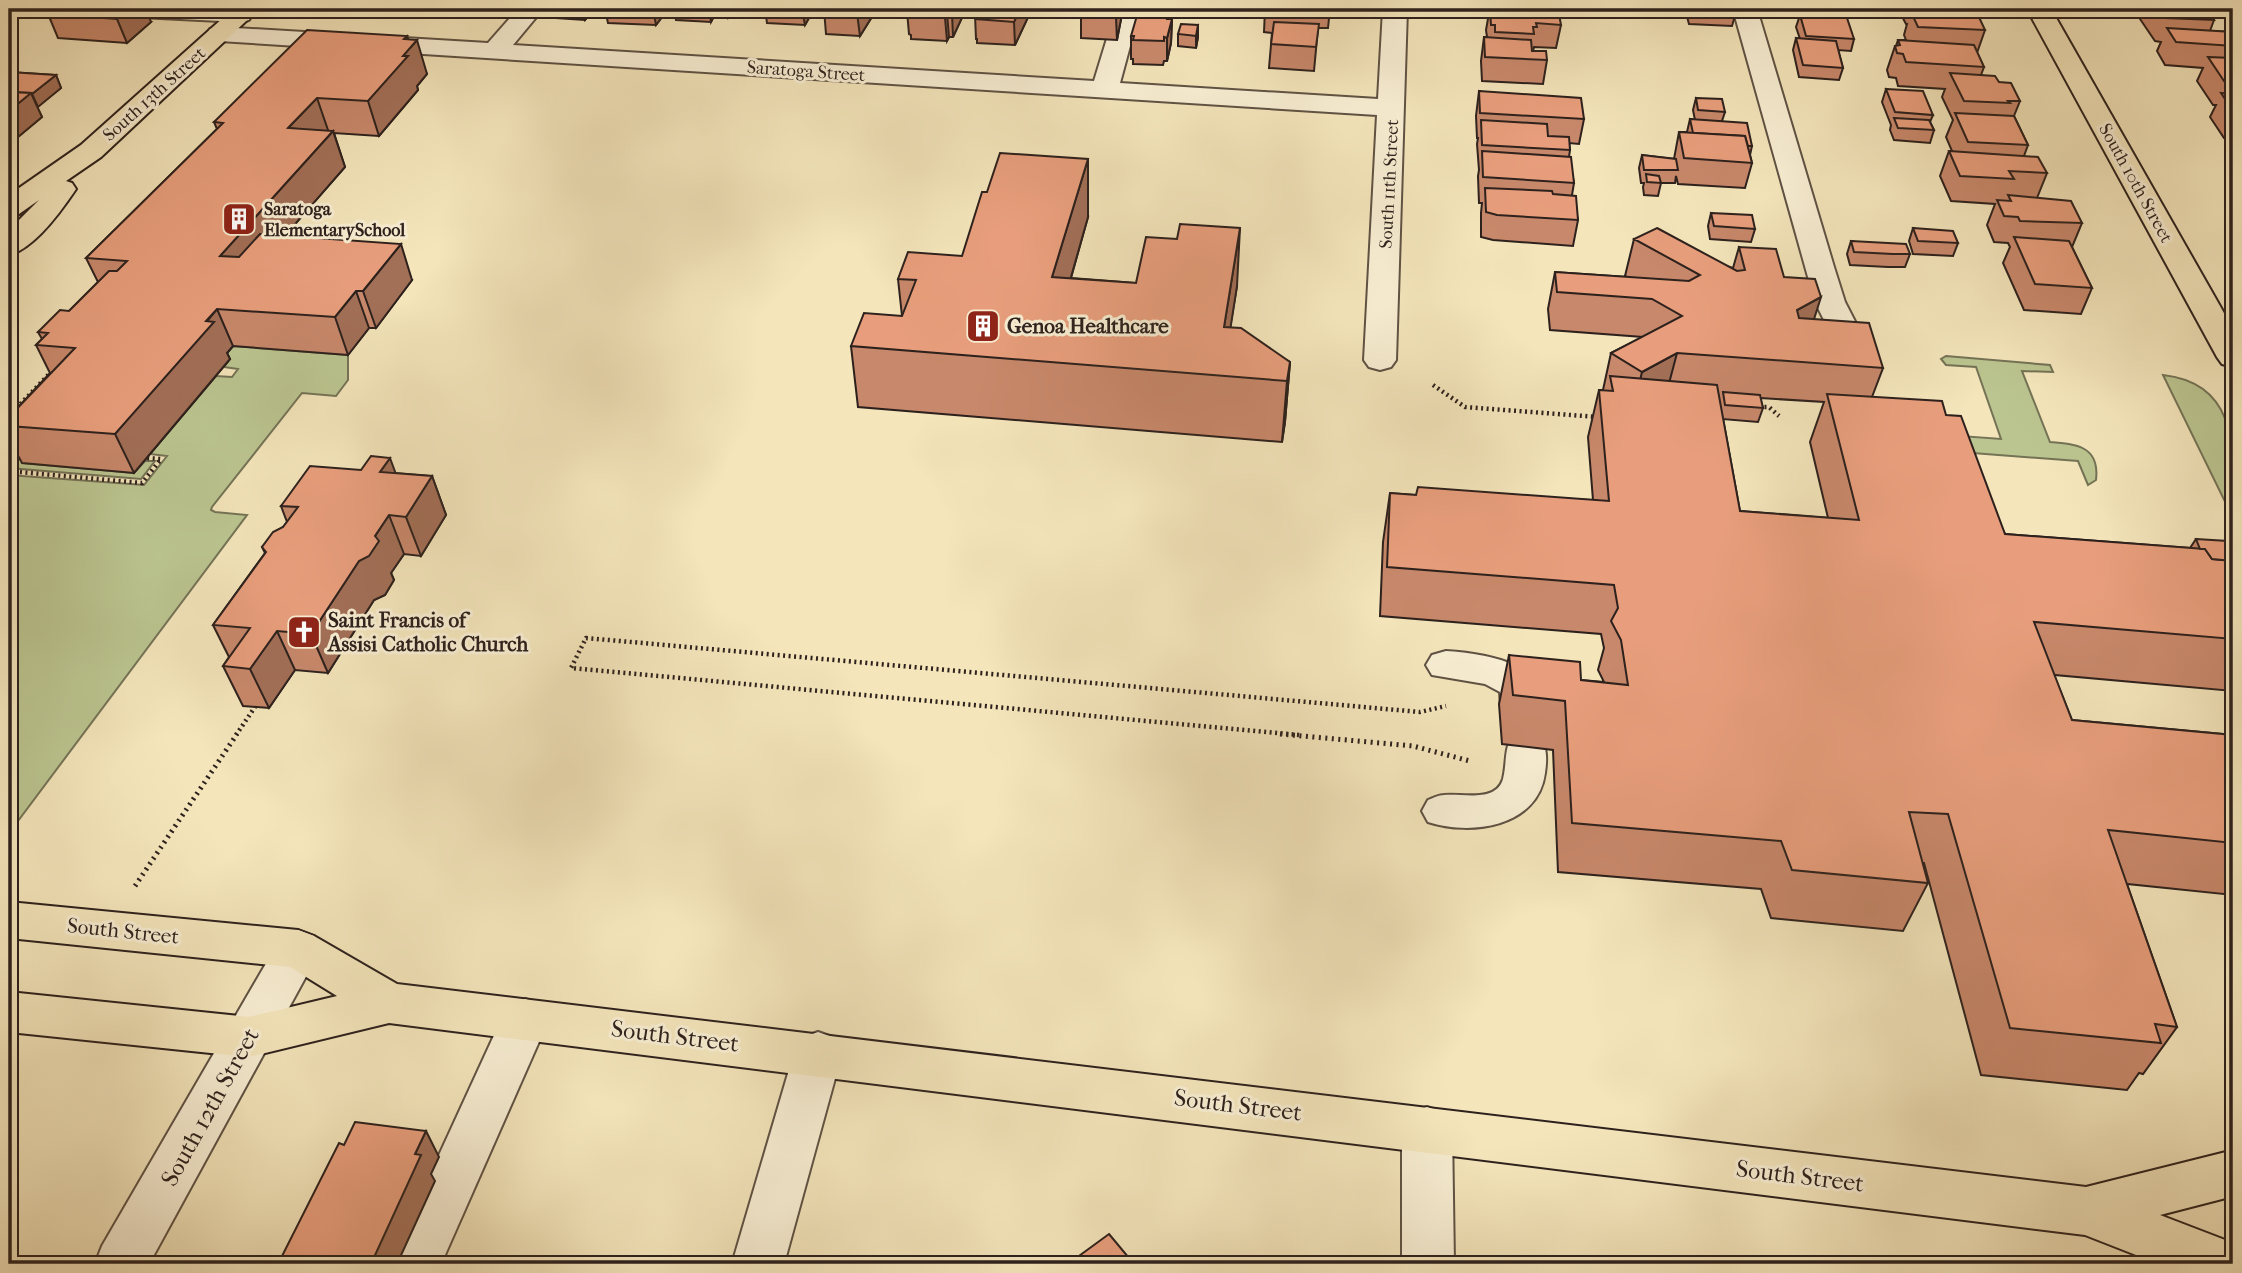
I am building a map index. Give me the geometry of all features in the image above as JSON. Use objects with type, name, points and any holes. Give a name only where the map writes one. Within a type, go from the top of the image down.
[{"type":"main road","name":"South 10th Street","points":[[2039,9],[2233,358]]},
{"type":"main road","name":"South 13th Street","points":[[9,208],[91,151],[244,12]]},
{"type":"main road","name":"South 13th Street","points":[[9,246],[46,211],[91,151]]},
{"type":"main road","name":"South Street","points":[[9,920],[298,949],[389,1003]]},
{"type":"main road","name":"South Street","points":[[9,1012],[249,1037],[389,1003],[818,1053],[2086,1211],[2222,1264]]},
{"type":"main road","name":"South Street","points":[[2086,1211],[2226,1175],[2233,1177]]},
{"type":"street","points":[[120,9],[244,12]]},
{"type":"street","points":[[494,52],[531,9]]},
{"type":"street","points":[[1105,89],[1128,9]]},
{"type":"street","name":"South 11th Street","points":[[1380,360],[1395,9]]},
{"type":"street","points":[[1745,9],[1819,267],[1830,302],[1847,337]]},
{"type":"street","name":"Saratoga Street","points":[[219,34],[1392,108]]},
{"type":"street","points":[[1447,665],[1489,671],[1508,677],[1518,687],[1521,706]]},
{"type":"street","points":[[1443,811],[1482,811],[1502,806],[1515,796],[1523,782],[1525,747]]},
{"type":"street","name":"South 12th Street","points":[[121,1264],[298,949]]},
{"type":"street","points":[[415,1264],[525,1019]]},
{"type":"street","points":[[758,1264],[818,1053]]},
{"type":"street","points":[[1427,1129],[1428,1264]]},
{"type":"path","points":[[9,416],[58,364]]},
{"type":"path","points":[[1433,385],[1465,407],[1600,417]]},
{"type":"path","points":[[1757,407],[1769,407],[1779,416]]},
{"type":"path","points":[[9,471],[142,483],[161,459],[147,458]]},
{"type":"path","points":[[1453,704],[1420,712],[586,638],[571,668],[1400,745],[1470,761]]},
{"type":"path","points":[[128,897],[255,707]]},
{"type":"green space","points":[[233,346],[348,355],[348,380],[336,396],[302,393],[212,507],[211,510],[215,512],[247,515],[9,833],[9,475],[144,485],[167,456],[150,454],[216,376],[232,377],[238,369],[224,367],[229,360],[222,359]]},
{"type":"green space","points":[[1946,356],[2050,365],[2053,372],[2022,371],[2050,442],[2084,449],[2094,460],[2096,480],[2088,485],[2078,461],[1882,446],[1878,430],[2001,439],[1976,367],[1946,365],[1941,359]]},
{"type":"green space","points":[[2163,375],[2189,381],[2207,392],[2220,408],[2228,426],[2232,447],[2233,518]]},
{"type":"green space","points":[[9,421],[23,463],[134,473],[145,461],[155,461],[141,479],[9,468]]},
{"type":"building","points":[[55,9],[130,9],[117,19],[48,14]]},
{"type":"building","points":[[860,9],[857,13],[824,11]]},
{"type":"building","points":[[954,9],[952,13],[947,13],[945,18],[909,16],[911,11],[907,11]]},
{"type":"building","points":[[977,9],[1020,9],[1014,22],[976,19]]},
{"type":"building","points":[[1083,9],[1118,9],[1116,17],[1081,14]]},
{"type":"building","points":[[1265,9],[1318,9],[1318,12]]},
{"type":"building","points":[[1490,9],[1535,9],[1535,13],[1559,14],[1561,25],[1536,23],[1537,27],[1533,27],[1534,34],[1495,32],[1495,25],[1491,25]]},
{"type":"building","points":[[2159,9],[2206,9],[2214,20],[2165,18]]},
{"type":"building","points":[[1138,12],[1168,14],[1167,19],[1172,19],[1164,41],[1133,40],[1134,36],[1131,36]]},
{"type":"building","points":[[1911,12],[1978,15],[1985,30],[1918,27]]},
{"type":"building","points":[[1800,15],[1847,18],[1854,39],[1806,36]]},
{"type":"building","points":[[1274,22],[1319,24],[1316,47],[1271,44]]},
{"type":"building","points":[[1181,24],[1198,25],[1196,36],[1178,34]]},
{"type":"building","points":[[2167,28],[2233,32],[2233,46],[2176,42]]},
{"type":"building","points":[[307,30],[407,36],[404,39],[417,40],[403,56],[408,56],[368,101],[317,98],[288,128],[333,131],[220,256],[239,257],[260,234],[401,244],[363,291],[356,291],[335,317],[217,309],[206,321],[214,322],[115,434],[9,426],[9,417],[75,348],[36,345],[48,333],[38,332],[60,310],[69,311],[109,271],[117,271],[127,261],[86,258],[223,123],[214,122]]},
{"type":"building","points":[[1484,37],[1531,40],[1532,51],[1546,51],[1547,60],[1485,57]]},
{"type":"building","points":[[1796,38],[1836,41],[1843,68],[1803,65]]},
{"type":"building","points":[[1898,40],[1974,45],[1984,67],[1906,62],[1903,54],[1897,53],[1895,46],[1900,45]]},
{"type":"building","points":[[2208,57],[2233,58],[2233,81],[2224,81]]},
{"type":"building","points":[[9,72],[56,75],[32,94],[9,92]]},
{"type":"building","points":[[1950,73],[1995,76],[1999,82],[2011,83],[2020,101],[1964,101]]},
{"type":"building","points":[[1886,89],[1923,91],[1933,115],[1895,112]]},
{"type":"building","points":[[1479,91],[1581,98],[1584,119],[1480,113]]},
{"type":"building","points":[[9,92],[31,93],[9,111]]},
{"type":"building","points":[[2221,93],[2233,94],[2233,111]]},
{"type":"building","points":[[1696,98],[1722,99],[1725,112],[1698,110]]},
{"type":"building","points":[[1955,113],[2014,116],[2028,145],[1968,142]]},
{"type":"building","points":[[1894,118],[1929,120],[1934,130],[1898,128]]},
{"type":"building","points":[[1690,119],[1747,123],[1752,146],[1748,146],[1745,136],[1693,133]]},
{"type":"building","points":[[1481,120],[1547,124],[1548,136],[1569,137],[1570,150],[1482,145]]},
{"type":"building","points":[[1679,132],[1745,136],[1752,163],[1684,158]]},
{"type":"building","points":[[1482,151],[1571,157],[1574,183],[1483,177]]},
{"type":"building","points":[[1949,151],[2038,157],[2047,173],[2009,171],[2014,179],[1960,176]]},
{"type":"building","points":[[1000,153],[1088,159],[1052,277],[1136,283],[1146,237],[1177,239],[1180,224],[1240,228],[1224,327],[1241,328],[1290,362],[1287,381],[851,346],[864,313],[902,316],[916,280],[898,279],[908,252],[962,256],[982,192],[987,192]]},
{"type":"building","points":[[1642,155],[1676,159],[1678,170],[1644,170]]},
{"type":"building","points":[[1646,174],[1659,176],[1661,183],[1647,182]]},
{"type":"building","points":[[1485,188],[1552,191],[1553,194],[1576,196],[1578,220],[1486,212]]},
{"type":"building","points":[[2008,195],[2071,201],[2082,223],[2020,221],[2018,217],[2004,216],[1997,200],[2011,201]]},
{"type":"building","points":[[1711,213],[1752,215],[1755,229],[1714,226]]},
{"type":"building","points":[[1657,228],[1737,271],[1745,270],[1739,247],[1776,249],[1784,277],[1815,279],[1821,297],[1797,310],[1799,318],[1869,323],[1883,368],[1677,353],[1642,372],[1611,353],[1682,316],[1652,299],[1557,292],[1555,272],[1689,281],[1700,275],[1634,239]]},
{"type":"building","points":[[1913,228],[1953,231],[1958,243],[1918,241]]},
{"type":"building","points":[[2014,237],[2069,241],[2092,288],[2035,284]]},
{"type":"building","points":[[1851,241],[1906,244],[1910,254],[1854,252]]},
{"type":"building","points":[[1610,376],[1717,385],[1740,511],[1859,520],[1827,394],[1942,401],[1946,415],[1961,416],[2005,534],[2205,549],[2212,559],[2233,561],[2233,639],[2034,622],[2072,720],[2233,735],[2233,843],[2108,830],[2177,1027],[2155,1024],[2161,1043],[2010,1028],[1948,814],[1909,812],[1928,883],[1792,870],[1781,841],[1572,823],[1565,701],[1513,695],[1509,655],[1580,662],[1581,680],[1628,685],[1621,640],[1611,621],[1618,608],[1614,585],[1387,567],[1390,493],[1416,495],[1418,487],[1609,501],[1599,390],[1613,391]]},
{"type":"building","points":[[1723,392],[1760,395],[1763,408],[1725,405]]},
{"type":"building","points":[[371,456],[390,458],[380,472],[432,476],[406,517],[389,515],[375,536],[379,541],[369,556],[359,561],[311,634],[277,631],[250,669],[223,666],[250,628],[213,625],[266,552],[262,547],[273,532],[283,527],[298,507],[281,506],[310,466],[361,470]]},
{"type":"building","points":[[2196,539],[2228,541],[2233,551],[2233,561],[2212,559],[2205,549],[2200,549]]},
{"type":"building","points":[[355,1122],[426,1131],[415,1154],[421,1155],[371,1264],[278,1264],[339,1143],[344,1145]]},
{"type":"building","points":[[1109,1234],[1134,1264],[1068,1264]]},
{"type":"place","name":"Saratoga ElementarySchool","points":[[239,219]]},
{"type":"place","name":"Genoa Healthcare","points":[[983,326]]},
{"type":"place","name":"Saint Francis of Assisi Catholic Church","points":[[304,632]]}]
